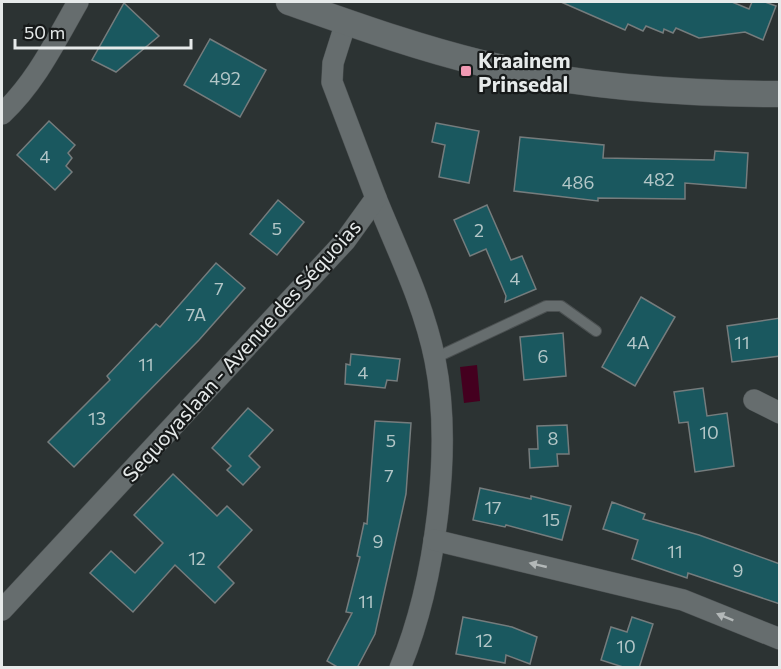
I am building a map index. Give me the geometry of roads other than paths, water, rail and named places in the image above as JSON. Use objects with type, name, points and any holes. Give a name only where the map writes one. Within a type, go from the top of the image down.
[{"type":"street","points":[[6,104],[46,60],[78,2]]},
{"type":"street","points":[[289,2],[346,22],[481,63],[584,83],[688,94],[780,94]]},
{"type":"street","points":[[346,22],[333,63],[332,82],[423,315],[435,358],[441,442],[434,540],[426,590],[400,668]]},
{"type":"street","name":"Sequoyaslaan - Avenue des Séquoias","points":[[2,610],[345,241],[376,198]]},
{"type":"street","points":[[754,400],[780,413]]},
{"type":"street","points":[[434,540],[683,600],[780,639]]},
{"type":"lane","points":[[435,358],[546,306],[561,306],[596,331]]},
{"type":"place","name":"Kraainem Prinsedal","points":[[466,71]]}]
